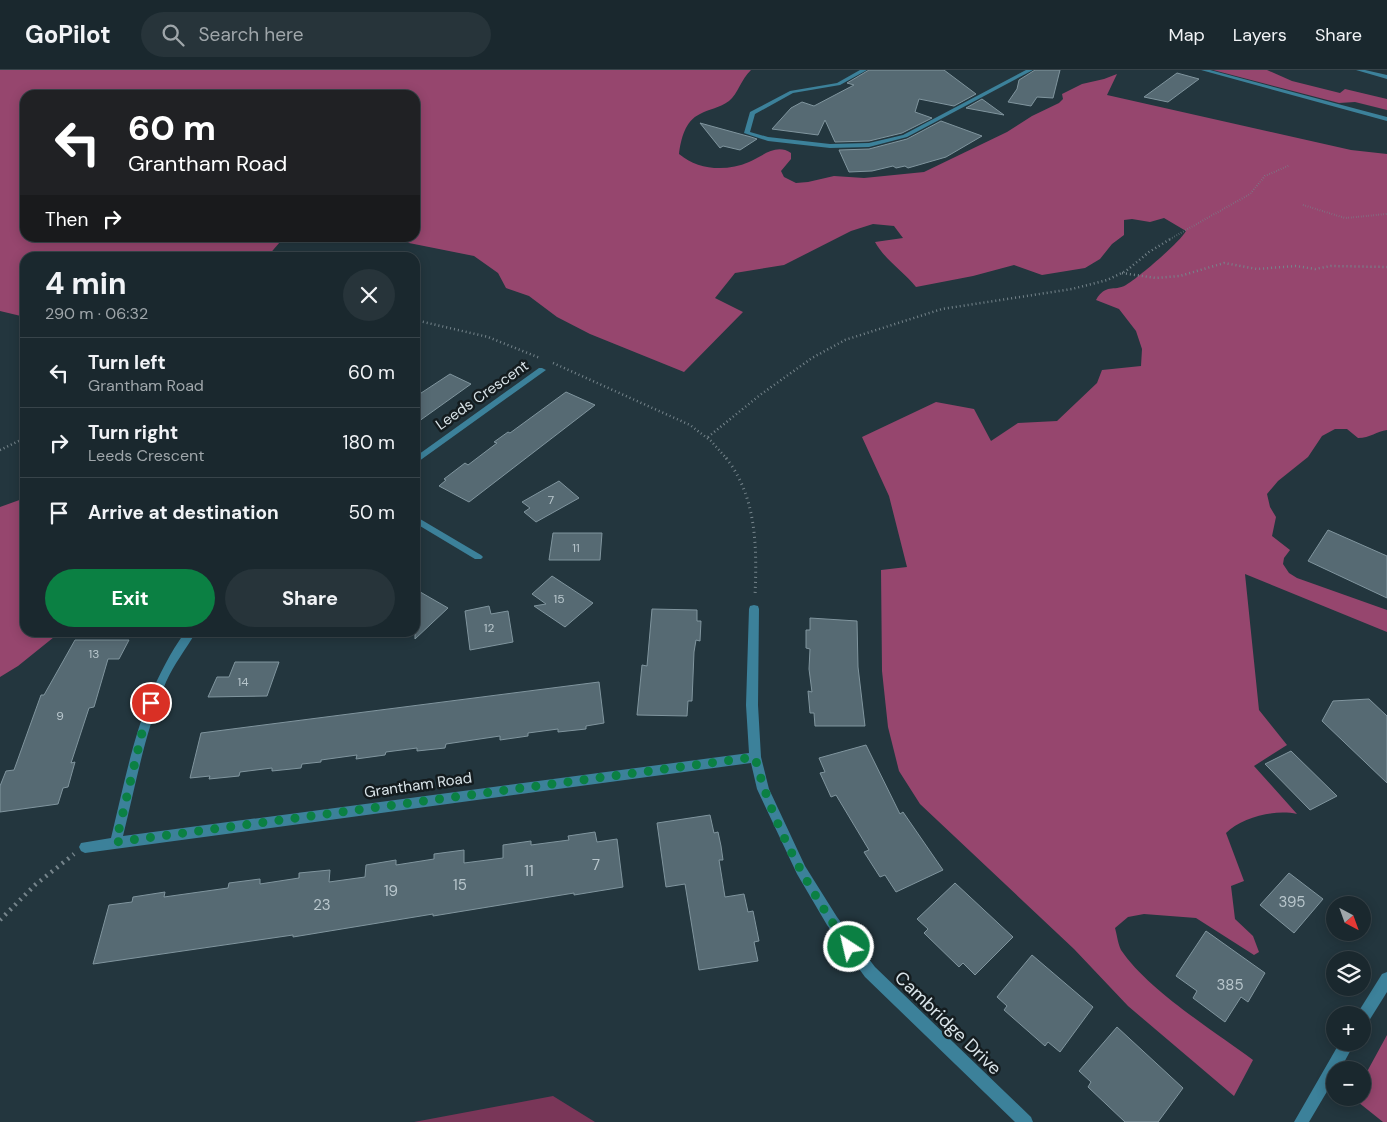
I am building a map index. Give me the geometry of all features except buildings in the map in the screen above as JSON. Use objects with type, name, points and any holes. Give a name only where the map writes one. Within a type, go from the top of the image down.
[{"type":"street","points":[[864,70],[838,84],[792,92],[752,113],[747,133],[768,139],[830,146],[869,145],[905,136],[1030,70]]},
{"type":"street","points":[[1204,70],[1387,118]]},
{"type":"street","points":[[1359,70],[1387,77]]},
{"type":"street","name":"Leeds Crescent","points":[[420,457],[542,370]]},
{"type":"street","points":[[420,522],[478,557]]},
{"type":"street","name":"Cambridge Drive","points":[[754,609],[752,705],[755,757],[763,789],[801,870],[849,947],[893,995],[1026,1122]]},
{"type":"street","points":[[116,842],[146,716],[166,670],[188,637]]},
{"type":"street","name":"Grantham Road","points":[[85,846],[755,757]]},
{"type":"street","points":[[1370,1006],[1387,979]]},
{"type":"street","points":[[1301,1122],[1343,1051]]},
{"type":"path","points":[[708,437],[782,379],[812,358],[845,340],[942,309],[1072,290],[1107,280],[1122,273],[1149,252],[1187,228],[1250,194],[1265,176],[1290,165]]},
{"type":"path","points":[[1303,205],[1345,218],[1387,214]]},
{"type":"path","points":[[1122,273],[1156,278],[1180,276],[1224,263],[1257,269],[1296,266],[1315,269],[1331,266],[1387,267]]},
{"type":"path","points":[[420,321],[488,338],[543,359]]},
{"type":"path","points":[[542,370],[552,362],[681,421],[708,437],[739,475],[748,498],[756,535],[757,564],[754,609]]},
{"type":"path","points":[[0,450],[20,440]]},
{"type":"path","points":[[0,920],[56,867],[85,846]]},
{"type":"shaded area","points":[[0,70],[751,70],[729,101],[700,114],[691,121],[683,137],[679,154],[703,166],[722,168],[749,162],[775,150],[785,150],[791,153],[791,159],[781,171],[784,177],[796,183],[834,176],[864,178],[924,172],[1007,132],[1032,116],[1059,103],[1063,99],[1062,94],[1082,84],[1117,74],[1107,95],[1351,150],[1387,154],[1387,430],[1358,438],[1347,429],[1335,429],[1322,436],[1308,457],[1278,481],[1267,494],[1270,507],[1276,517],[1272,536],[1290,550],[1284,558],[1283,564],[1289,573],[1297,578],[1387,610],[1387,632],[1245,574],[1259,710],[1287,745],[1254,766],[1297,814],[1279,813],[1259,816],[1233,827],[1226,833],[1244,881],[1231,886],[1235,919],[1253,936],[1259,952],[1254,955],[1196,918],[1144,914],[1128,917],[1115,928],[1121,950],[1148,980],[1182,1009],[1253,1060],[1234,1096],[1128,1006],[1074,949],[920,804],[899,771],[888,727],[882,671],[881,570],[907,567],[889,496],[862,437],[936,402],[974,409],[991,441],[1018,423],[1057,421],[1097,383],[1102,370],[1141,366],[1142,349],[1136,331],[1119,309],[1096,300],[1103,291],[1126,285],[1140,275],[1168,251],[1186,231],[1164,218],[1150,222],[1132,219],[1124,220],[1124,235],[1112,244],[1100,259],[1085,268],[1042,275],[1014,265],[973,276],[916,287],[875,242],[903,238],[894,226],[873,224],[851,231],[784,265],[735,273],[715,298],[743,312],[684,372],[590,334],[557,317],[529,296],[506,288],[498,273],[474,256],[407,242],[420,242],[420,90],[20,90],[20,242],[280,242],[271,252],[20,252],[20,316],[0,311]]},
{"type":"shaded area","points":[[1213,70],[1267,70],[1292,81],[1340,93],[1345,89],[1387,99],[1387,110],[1355,102],[1339,103]]},
{"type":"shaded area","points":[[20,500],[20,637],[54,637],[18,666],[0,677],[0,507]]},
{"type":"shaded area","points":[[1387,1035],[1387,1122],[1383,1122],[1363,1106],[1371,1106],[1371,1064]]},
{"type":"shaded area","points":[[553,1096],[595,1122],[414,1122]]},
{"type":"route","points":[[151,703],[146,716],[116,842],[755,757],[763,789],[782,833],[801,870],[849,947]]}]
